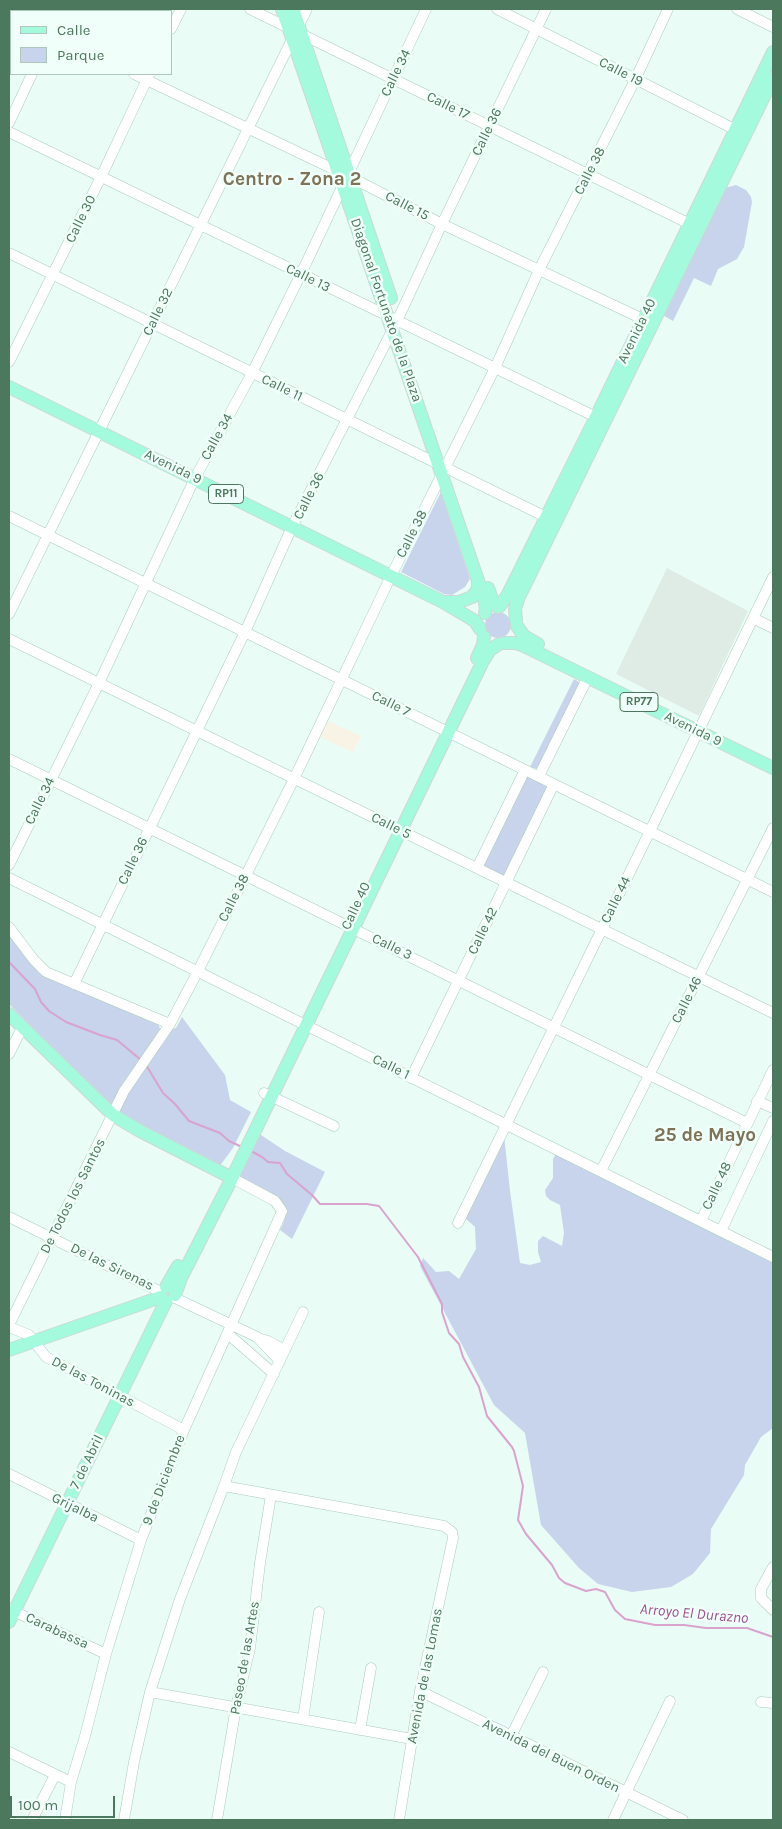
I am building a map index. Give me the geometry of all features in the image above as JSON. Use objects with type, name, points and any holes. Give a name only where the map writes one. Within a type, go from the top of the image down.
[{"type":"main road","name":"Diagonal Fortunato de la Plaza","points":[[282,9],[295,31],[444,468],[488,590],[494,603],[499,607]]},
{"type":"main road","name":"Diagonal Fortunato de la Plaza","points":[[293,9],[295,31]]},
{"type":"main road","name":"Avenida 40","points":[[741,133],[773,52]]},
{"type":"main road","name":"Avenida 40","points":[[517,623],[515,604],[551,520],[647,321],[741,133],[773,78]]},
{"type":"main road","name":"Avenida 9","points":[[9,387],[443,602],[475,621],[482,633]]},
{"type":"main road","name":"Diagonal Fortunato de la Plaza","points":[[444,468],[484,598],[486,608],[484,614]]},
{"type":"main road","name":"Avenida 40","points":[[499,607],[551,520]]},
{"type":"main road","points":[[443,602],[459,602],[470,598],[477,591],[478,580]]},
{"type":"main road","name":"Avenida 9","points":[[443,602],[480,616],[484,614]]},
{"type":"main road","points":[[482,633],[480,622],[484,614],[493,608],[499,607],[508,610],[517,623],[513,637],[502,644]]},
{"type":"main road","name":"Avenida 9","points":[[517,623],[520,633],[528,640],[700,727],[773,768]]},
{"type":"main road","name":"RP11","points":[[482,633],[488,642],[502,644]]},
{"type":"main road","name":"Calle 40","points":[[239,1155],[445,730],[483,645],[482,633]]},
{"type":"main road","name":"Avenida 9","points":[[502,644],[516,643],[524,646],[588,677],[773,760]]},
{"type":"main road","name":"Calle 40","points":[[445,730],[490,650],[502,644]]},
{"type":"main road","points":[[9,1014],[113,1115],[140,1132],[228,1176]]},
{"type":"main road","name":"7 de Abril","points":[[10,1614],[67,1504],[168,1295],[181,1278],[239,1155]]},
{"type":"main road","points":[[9,1350],[168,1295]]},
{"type":"street","points":[[172,27],[181,9]]},
{"type":"street","name":"Calle 17","points":[[250,9],[695,227]]},
{"type":"street","name":"Calle 32","points":[[9,614],[307,9]]},
{"type":"street","name":"Calle 34","points":[[9,865],[99,683],[195,478],[252,373],[301,274],[345,176],[426,9]]},
{"type":"street","name":"Calle 19","points":[[496,9],[741,133]]},
{"type":"street","name":"Calle 36","points":[[74,984],[245,632],[292,527],[348,420],[546,9]]},
{"type":"street","name":"Calle 38","points":[[140,1068],[170,1024],[294,779],[391,576],[495,368],[539,270],[635,80],[668,9]]},
{"type":"street","points":[[737,9],[773,27]]},
{"type":"street","points":[[9,123],[32,75]]},
{"type":"street","name":"Calle 15","points":[[148,77],[442,224],[647,321]]},
{"type":"street","name":"Calle 30","points":[[9,362],[101,177],[148,77]]},
{"type":"street","name":"Calle 13","points":[[9,132],[495,368],[599,423]]},
{"type":"street","name":"Calle 11","points":[[9,253],[551,520]]},
{"type":"street","name":"Calle 7","points":[[9,516],[773,892]]},
{"type":"street","name":"Calle 44","points":[[458,1222],[773,577]]},
{"type":"street","points":[[753,618],[773,628]]},
{"type":"street","name":"Calle 5","points":[[9,639],[773,1013]]},
{"type":"street","points":[[539,776],[588,677]]},
{"type":"street","name":"Calle 3","points":[[9,759],[747,1123]]},
{"type":"street","points":[[477,868],[525,770]]},
{"type":"street","name":"Calle 42","points":[[411,1078],[554,784]]},
{"type":"street","name":"Calle 46","points":[[601,1172],[773,828]]},
{"type":"street","name":"Calle 1","points":[[9,878],[773,1257]]},
{"type":"street","points":[[9,927],[34,960],[46,972],[170,1024]]},
{"type":"street","points":[[9,1054],[22,1028]]},
{"type":"street","name":"De Todos los Santos","points":[[9,1326],[124,1091],[140,1068]]},
{"type":"street","name":"Calle 48","points":[[701,1221],[773,1070]]},
{"type":"street","points":[[268,1094],[334,1126]]},
{"type":"street","points":[[757,1101],[773,1108]]},
{"type":"street","points":[[721,1231],[773,1121]]},
{"type":"street","name":"9 de Diciembre","points":[[65,1820],[71,1782],[106,1654],[141,1540],[184,1430],[279,1222],[282,1211],[275,1200],[228,1176]]},
{"type":"street","name":"De las Sirenas","points":[[9,1216],[168,1295],[230,1330],[261,1339],[280,1361]]},
{"type":"street","points":[[124,1820],[134,1762],[150,1692],[180,1598],[236,1452],[303,1312]]},
{"type":"street","name":"De las Toninas","points":[[9,1326],[29,1335],[46,1358],[184,1430]]},
{"type":"street","points":[[230,1330],[274,1374]]},
{"type":"street","points":[[261,1339],[286,1350]]},
{"type":"street","name":"Grijalba","points":[[9,1474],[141,1540]]},
{"type":"street","points":[[224,1486],[271,1495]]},
{"type":"street","name":"Avenida de las Lomas","points":[[271,1495],[444,1526],[452,1532],[453,1538],[420,1691],[399,1820]]},
{"type":"street","name":"Paseo de las Artes","points":[[217,1820],[236,1707],[250,1648],[260,1563],[271,1495]]},
{"type":"street","points":[[773,1567],[761,1589],[761,1598],[773,1610]]},
{"type":"street","points":[[303,1719],[319,1612]]},
{"type":"street","name":"Carabassa","points":[[10,1614],[106,1654]]},
{"type":"street","points":[[360,1730],[371,1668]]},
{"type":"street","points":[[511,1736],[543,1672]]},
{"type":"street","name":"Avenida del Buen Orden","points":[[420,1691],[683,1820]]},
{"type":"street","points":[[150,1692],[412,1739]]},
{"type":"street","points":[[613,1820],[670,1701]]},
{"type":"street","points":[[761,1702],[773,1703]]},
{"type":"street","points":[[9,1752],[71,1782]]},
{"type":"street","points":[[32,1820],[54,1775]]},
{"type":"shaded area","points":[[667,568],[748,611],[699,716],[616,674]]},
{"type":"shaded area","points":[[328,721],[361,736],[353,752],[320,737]]},
{"type":"green space","points":[[736,185],[746,190],[752,202],[744,247],[737,259],[718,269],[711,286],[694,278],[673,321],[661,314],[725,188]]},
{"type":"green space","points":[[441,492],[470,579],[465,587],[452,595],[444,594],[401,572]]},
{"type":"green space","points":[[498,612],[507,616],[511,625],[507,634],[498,638],[489,634],[485,625],[489,616]]},
{"type":"green space","points":[[574,679],[580,683],[538,769],[530,767]]},
{"type":"green space","points":[[525,774],[549,786],[505,877],[482,865]]},
{"type":"green space","points":[[9,935],[39,973],[158,1023],[161,1032],[176,1028],[182,1017],[225,1075],[230,1100],[251,1112],[233,1148],[219,1167],[121,1116],[9,1004]]},
{"type":"green space","points":[[258,1133],[285,1151],[325,1172],[292,1239],[280,1230],[284,1222],[285,1213],[239,1177]]},
{"type":"green space","points":[[504,1135],[520,1263],[530,1265],[541,1262],[538,1252],[538,1241],[543,1236],[562,1246],[564,1233],[560,1205],[546,1196],[545,1190],[553,1178],[553,1159],[556,1154],[773,1263],[773,1428],[761,1437],[745,1465],[744,1475],[711,1529],[710,1553],[693,1574],[671,1587],[632,1592],[598,1584],[579,1568],[541,1525],[525,1433],[494,1405],[420,1266],[423,1258],[436,1272],[449,1271],[459,1279],[476,1249],[475,1227],[464,1217]]},
{"type":"waterway","name":"Arroyo El Durazno","points":[[9,962],[35,989],[41,1002],[49,1011],[66,1022],[117,1040],[141,1060]]},
{"type":"waterway","name":"Arroyo El Durazno","points":[[146,1065],[163,1093],[189,1121],[220,1133],[229,1141],[242,1147]]},
{"type":"waterway","name":"Arroyo El Durazno","points":[[251,1151],[268,1162],[280,1163],[287,1174],[320,1204],[367,1204],[379,1206],[418,1257],[442,1304],[442,1312],[449,1333],[459,1344],[463,1357],[479,1387],[487,1416],[514,1451],[523,1486],[518,1520],[526,1534],[552,1565],[559,1578],[565,1583],[586,1591],[596,1589],[605,1592],[615,1610],[625,1619],[655,1625],[747,1628],[773,1637]]},
{"type":"district","name":"Centro - Zona 2","points":[[292,180]]},
{"type":"district","name":"25 de Mayo","points":[[705,1136]]}]
